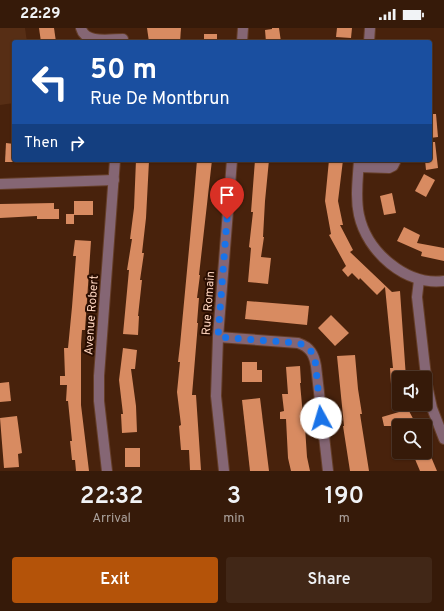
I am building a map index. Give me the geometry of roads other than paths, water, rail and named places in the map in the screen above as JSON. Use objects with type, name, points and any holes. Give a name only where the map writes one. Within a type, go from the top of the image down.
[{"type":"street","points":[[80,28],[85,36],[90,38],[123,40],[123,28]]},
{"type":"street","points":[[242,40],[243,28]]},
{"type":"street","points":[[369,40],[370,28]]},
{"type":"street","name":"Avenue Robert","points":[[107,471],[99,401],[99,376],[115,162]]},
{"type":"street","name":"Rue Romain","points":[[224,471],[216,396],[218,337],[232,162]]},
{"type":"street","points":[[395,162],[393,166],[389,168],[359,164],[357,204],[361,224],[365,234],[385,259],[402,271],[420,280],[437,282],[444,281]]},
{"type":"street","points":[[0,184],[114,180]]},
{"type":"street","points":[[420,280],[417,297],[427,385],[432,408],[444,439]]},
{"type":"street","points":[[218,337],[298,343],[309,348],[313,353],[316,366],[328,471]]}]
